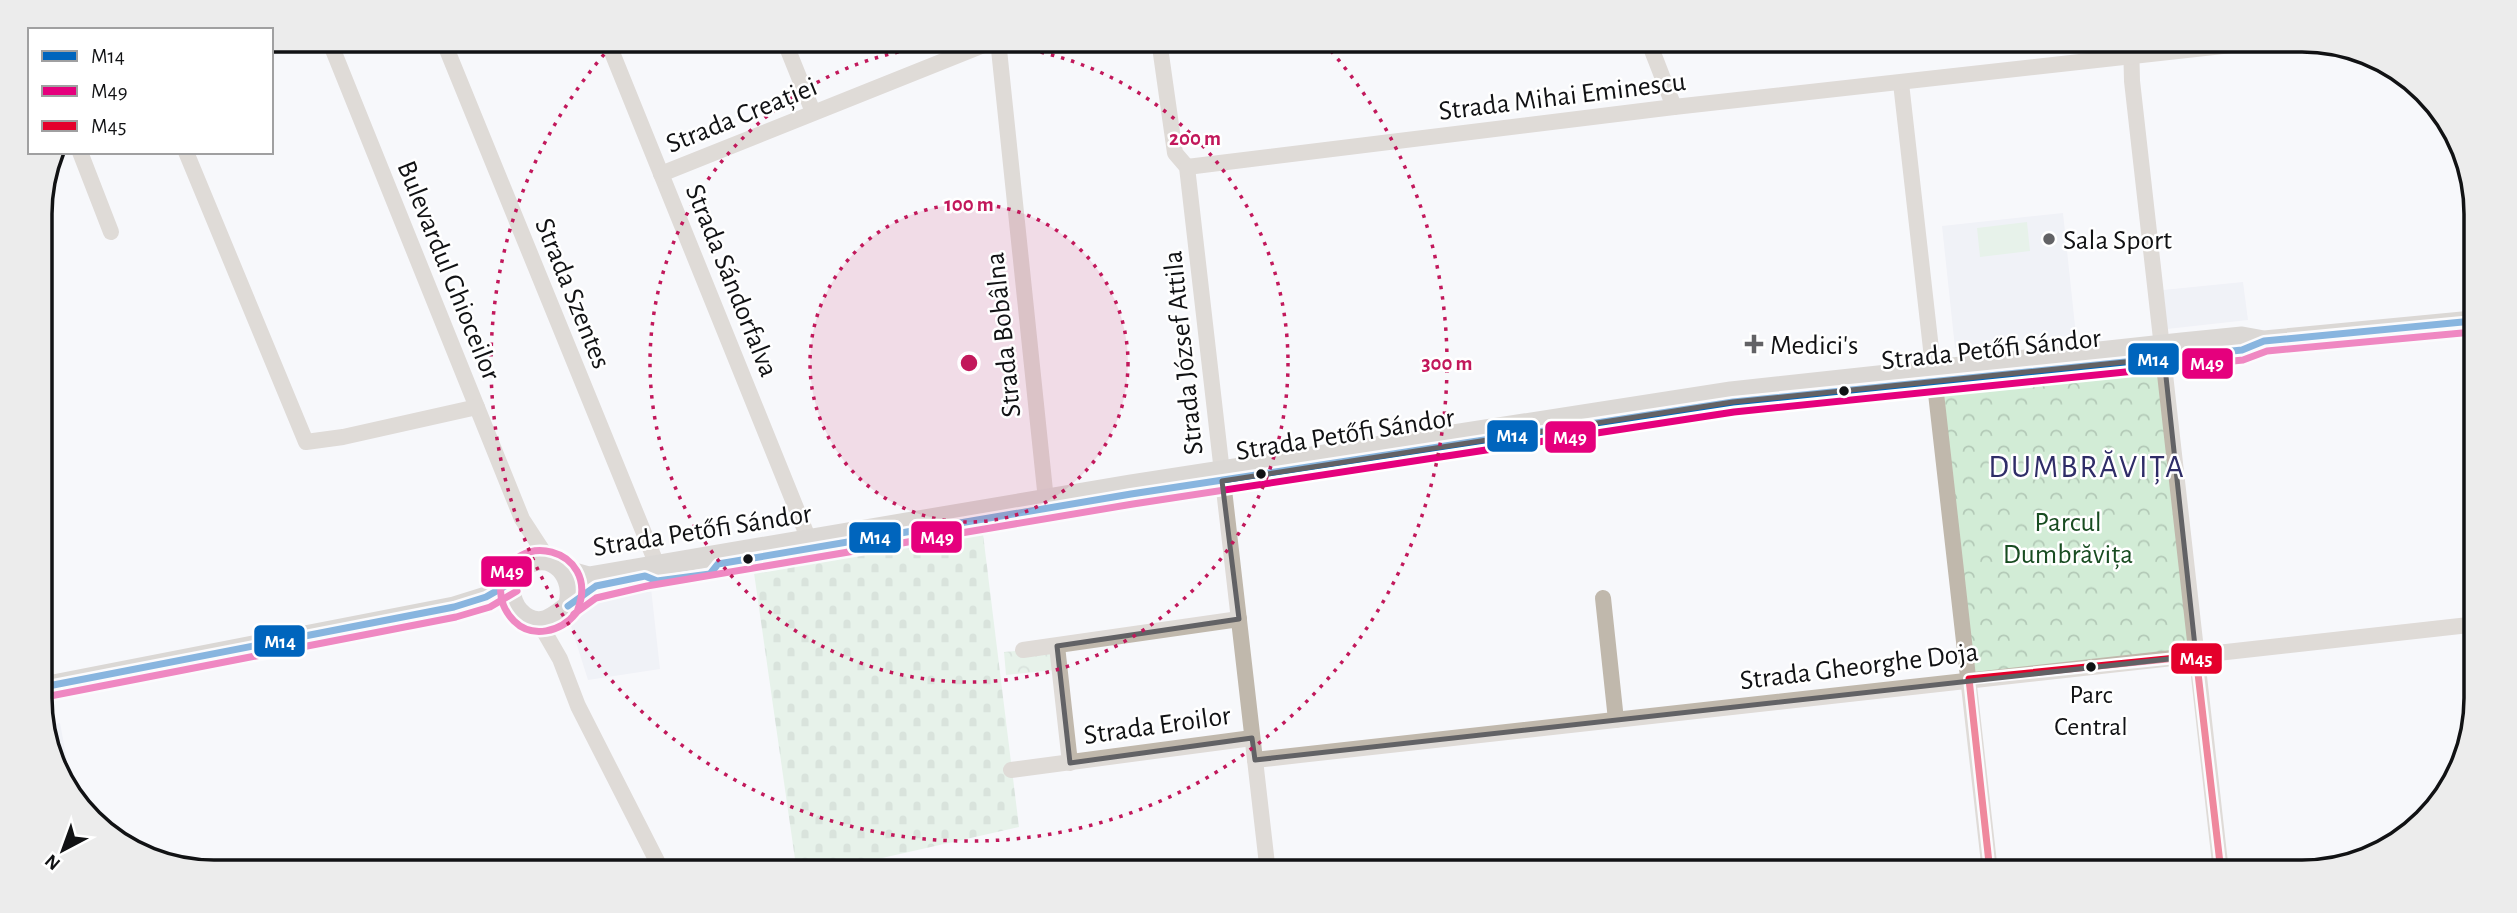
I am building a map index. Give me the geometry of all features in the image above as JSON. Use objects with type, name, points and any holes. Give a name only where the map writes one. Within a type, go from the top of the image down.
[{"type":"main road","name":"Strada Petőfi Sándor","points":[[565,609],[591,588],[645,576],[1222,476],[1731,392],[1935,377],[2163,351],[2242,350],[2264,341],[2464,322]]},
{"type":"main road","name":"Strada Petőfi Sándor","points":[[557,566],[589,577],[1046,500],[1222,476]]},
{"type":"main road","points":[[52,685],[454,607],[486,597],[531,562],[557,566],[572,587],[565,609],[542,621],[524,614],[454,607]]},
{"type":"main road","points":[[517,574],[510,591],[524,614]]},
{"type":"street","points":[[1653,52],[1674,107]]},
{"type":"street","points":[[2132,52],[2220,860]]},
{"type":"street","name":"Strada Mihai Eminescu","points":[[1187,167],[1674,107],[2174,52]]},
{"type":"street","name":"Bulevardul Ghioceilor","points":[[334,53],[522,519],[557,566]]},
{"type":"street","name":"Strada Szentes","points":[[448,53],[657,565]]},
{"type":"street","name":"Strada Sándorfalva","points":[[612,53],[809,540]]},
{"type":"street","points":[[789,53],[813,112]]},
{"type":"street","name":"Strada Creației","points":[[662,174],[965,53]]},
{"type":"street","name":"Strada Bobâlna","points":[[998,53],[1046,500]]},
{"type":"street","name":"Strada József Attila","points":[[1161,53],[1175,153],[1187,167],[1267,860]]},
{"type":"street","points":[[1901,83],[1989,860]]},
{"type":"street","points":[[81,154],[111,232]]},
{"type":"street","points":[[187,154],[306,442],[344,437],[477,407]]},
{"type":"street","name":"Bulevardul Ghioceilor","points":[[517,574],[526,552],[522,519]]},
{"type":"street","points":[[1603,598],[1616,720]]},
{"type":"street","points":[[560,659],[558,634],[565,609]]},
{"type":"street","points":[[524,614],[545,633],[560,659],[578,706],[656,860]]},
{"type":"street","points":[[1023,650],[1239,619]]},
{"type":"street","name":"Strada Gheorghe Doja","points":[[1255,760],[2464,626]]},
{"type":"street","name":"Strada Eroilor","points":[[1057,646],[1070,763]]},
{"type":"street","name":"Strada Eroilor","points":[[1011,770],[1252,738]]},
{"type":"highlighted area","points":[[2164,358],[2196,656],[1255,760],[1252,738],[1070,763],[1057,646],[1239,619],[1222,481],[1733,402]]},
{"type":"shaded area","points":[[2063,213],[2076,335],[1955,348],[1942,226]]},
{"type":"shaded area","points":[[2243,282],[2248,320],[2167,329],[2163,290]]},
{"type":"shaded area","points":[[651,588],[660,669],[588,680],[569,620],[576,608],[581,601]]},
{"type":"shaded area","points":[[60,723],[69,769],[61,751],[55,724]]},
{"type":"green space","points":[[2027,222],[2030,251],[1980,257],[1977,228]]},
{"type":"green space","name":"Parcul Dumbrăvița","points":[[2147,364],[2155,369],[2159,379],[2196,656],[1969,679],[1943,397],[1951,384]]},
{"type":"green space","points":[[983,534],[1019,827],[873,860],[795,860],[754,573]]},
{"type":"green space","points":[[1052,648],[1054,670],[1006,675],[1004,652]]},
{"type":"transit line","name":"M14","points":[[568,606],[596,586],[645,576],[657,581],[710,574],[718,564],[1131,494],[1733,402],[2242,350],[2264,341],[2464,322]]},
{"type":"transit line","name":"M49","points":[[574,614],[596,598],[647,586],[1133,504],[1734,412],[2243,360],[2267,351],[2464,333]]},
{"type":"transit line","name":"M49","points":[[576,613],[555,629],[538,631],[521,627],[503,605],[501,586],[508,567],[520,556],[536,551],[552,552],[566,559],[577,571],[582,588],[578,609]]},
{"type":"transit line","name":"M14","points":[[52,685],[454,607],[486,597],[512,582]]},
{"type":"transit line","name":"M49","points":[[52,696],[456,617],[490,607],[517,591]]},
{"type":"transit line","name":"M45","points":[[1989,860],[1969,679],[2196,656],[2220,860]]},
{"type":"place","name":"Sala Sport","points":[[2049,239]]},
{"type":"place","name":"Medici's","points":[[1754,344]]},
{"type":"place","name":"Parc Central","points":[[2091,667]]},
{"type":"district","name":"DUMBRĂVIȚA","points":[[2087,466]]}]
